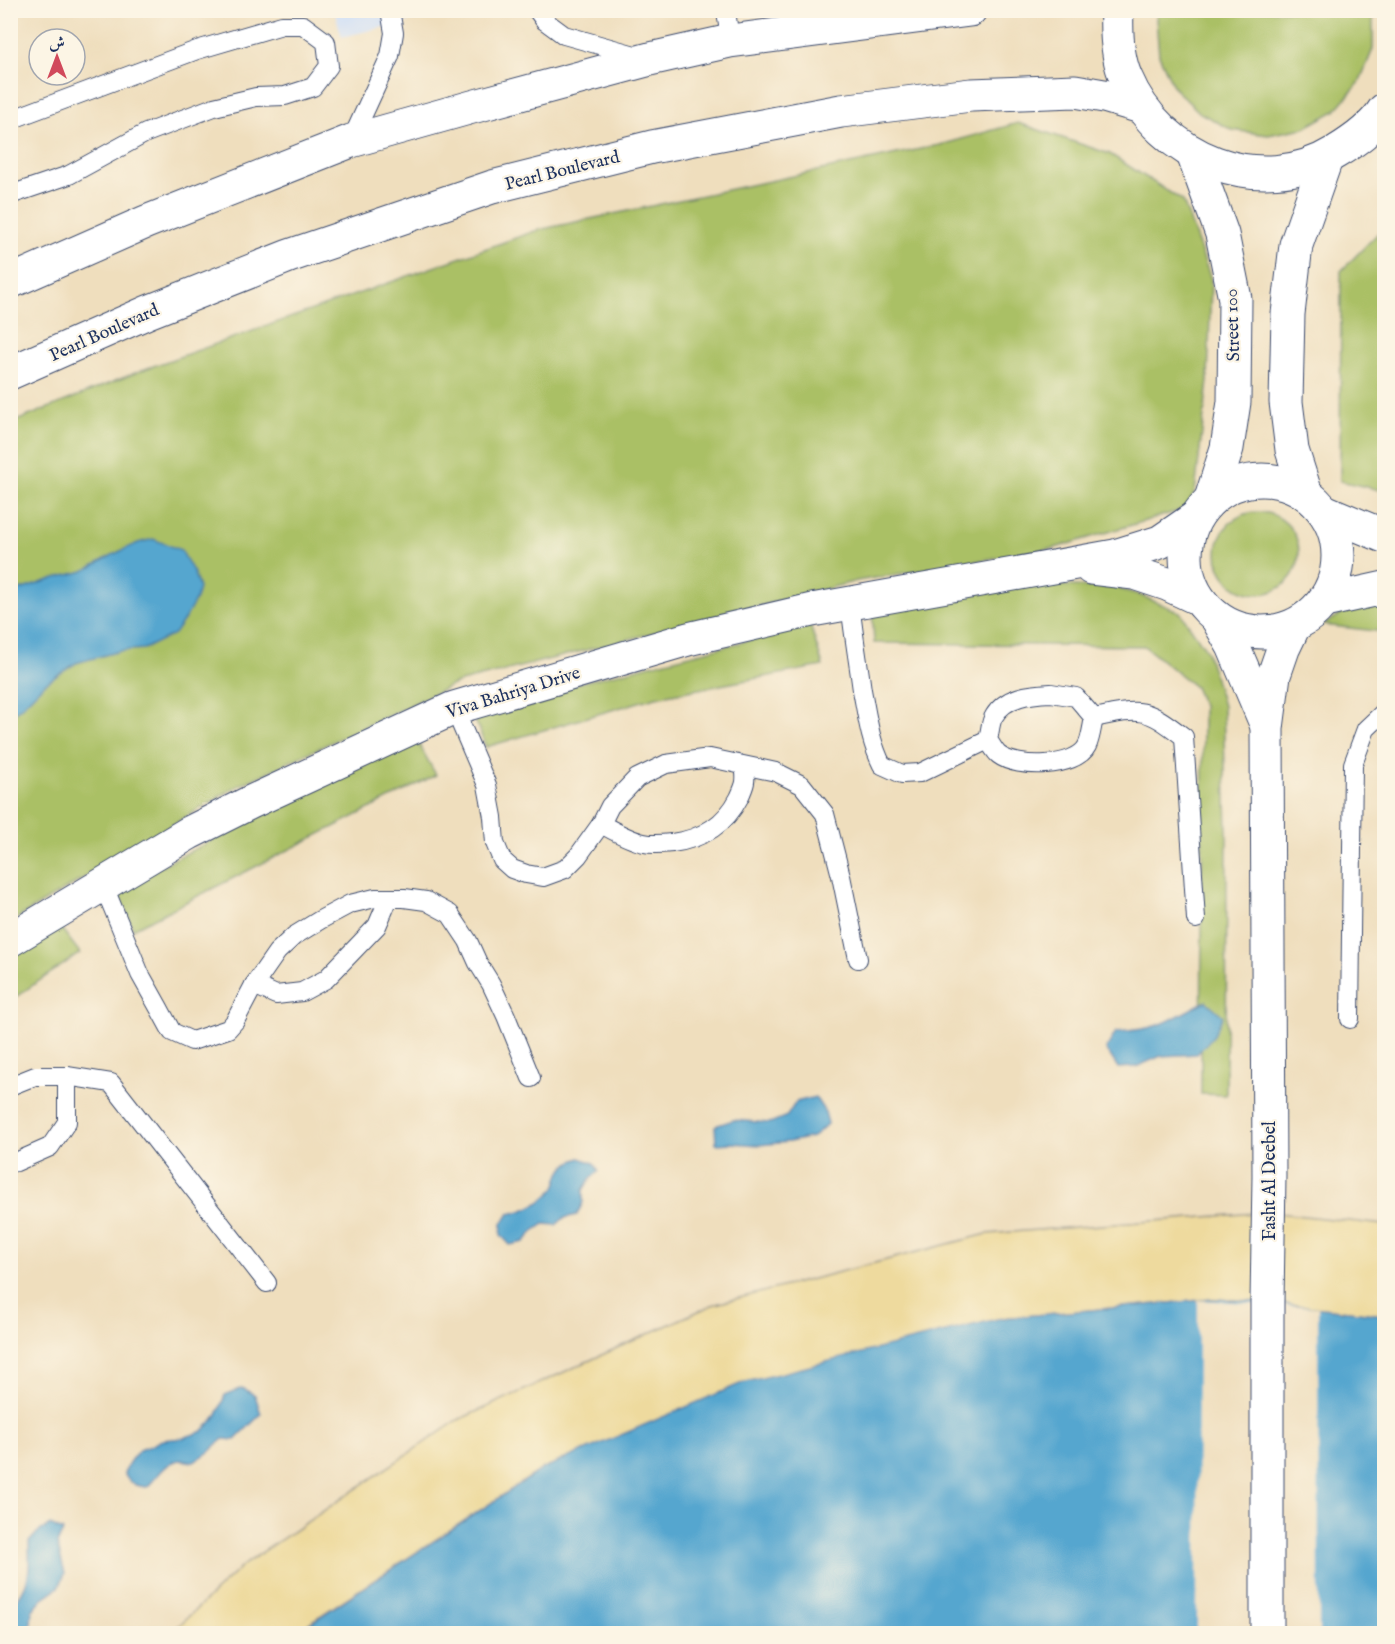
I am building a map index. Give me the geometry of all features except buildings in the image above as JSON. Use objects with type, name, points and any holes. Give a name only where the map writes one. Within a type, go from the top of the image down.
[{"type":"street","points":[[10,282],[146,222],[351,141],[650,59],[728,26],[970,10]]},
{"type":"street","points":[[1116,10],[1117,45],[1125,77],[1141,107],[1164,134],[1193,154],[1225,167],[1258,172],[1293,170],[1326,159],[1357,140],[1384,112]]},
{"type":"street","name":"Pearl Boulevard","points":[[10,373],[148,312],[289,256],[492,187],[652,147],[842,111],[971,95],[1075,91],[1104,96],[1141,107]]},
{"type":"street","name":"Street 100","points":[[1193,154],[1222,234],[1234,299],[1234,402],[1227,448],[1203,509]]},
{"type":"street","points":[[1326,159],[1296,245],[1288,314],[1286,402],[1292,450],[1315,502],[1335,532],[1339,556],[1335,579],[1324,601],[1306,619],[1294,626],[1275,632],[1254,632],[1234,628],[1207,608],[1188,579],[1185,558],[1187,537],[1203,509],[1233,485],[1257,480],[1283,483],[1315,502],[1384,537]]},
{"type":"street","name":"Viva Bahriya Drive","points":[[10,940],[189,833],[454,708],[688,639],[850,602],[1115,556],[1160,542],[1203,509]]},
{"type":"street","name":"Viva Bahriya Drive","points":[[1059,566],[1134,573],[1167,584],[1207,608]]},
{"type":"street","points":[[1324,601],[1384,588]]},
{"type":"street","name":"Fasht Al Deebel","points":[[1207,608],[1233,646],[1267,728]]},
{"type":"street","name":"Fasht Al Deebel","points":[[1267,1634],[1269,1176],[1267,728],[1274,675],[1294,626]]},
{"type":"lane","points":[[351,141],[390,56],[394,33],[390,10]]},
{"type":"lane","points":[[537,10],[545,21],[564,35],[650,59]]},
{"type":"lane","points":[[10,120],[197,50],[282,25],[303,25],[326,42],[328,66],[313,87],[285,96],[256,97],[214,107],[146,133],[69,175],[10,195]]},
{"type":"lane","points":[[850,602],[853,635],[868,725],[873,747],[882,765],[902,774],[920,772],[988,740]]},
{"type":"lane","points":[[1051,693],[1076,697],[1094,718],[1087,747],[1075,758],[1058,763],[1018,763],[999,756],[988,740],[993,717],[1006,703],[1027,694],[1051,693]]},
{"type":"lane","points":[[454,708],[487,785],[495,843],[502,860],[512,869],[526,874],[543,877],[565,869],[578,856],[601,824],[610,806],[637,778],[666,764],[710,758],[776,772],[802,785],[825,814],[841,876],[858,959]]},
{"type":"lane","points":[[1094,718],[1127,711],[1142,711],[1158,717],[1184,737],[1196,919]]},
{"type":"lane","points":[[1350,1019],[1353,764],[1366,729],[1384,712]]},
{"type":"lane","points":[[601,824],[644,843],[684,842],[702,835],[718,826],[729,815],[745,787],[744,766]]},
{"type":"lane","points":[[103,884],[140,974],[172,1032],[192,1041],[228,1029],[277,952],[294,936],[320,920],[350,904],[375,898],[426,901],[450,914],[468,941],[506,1017],[531,1078]]},
{"type":"lane","points":[[254,985],[276,995],[302,992],[326,979],[377,926],[389,898]]},
{"type":"lane","points":[[10,1086],[35,1076],[67,1076],[111,1083],[267,1283]]},
{"type":"lane","points":[[10,1163],[50,1147],[67,1122],[67,1076]]},
{"type":"shaded area","points":[[334,10],[451,11],[342,37]]},
{"type":"green space","points":[[1158,10],[1373,11],[1373,49],[1359,83],[1335,111],[1304,128],[1268,135],[1232,130],[1200,113],[1174,88],[1159,55],[1156,19]]},
{"type":"green space","points":[[1018,123],[1110,154],[1183,201],[1211,279],[1208,381],[1195,492],[1185,509],[1055,548],[857,581],[457,683],[234,788],[11,922],[11,423],[145,369],[538,230],[944,144]]},
{"type":"green space","points":[[1384,227],[1384,491],[1340,481],[1341,271]]},
{"type":"green space","points":[[1258,512],[1274,515],[1287,524],[1296,537],[1299,553],[1296,569],[1287,582],[1274,591],[1258,594],[1242,591],[1229,582],[1220,569],[1217,553],[1220,537],[1229,524],[1242,515]]},
{"type":"green space","points":[[1033,584],[1115,588],[1137,594],[1180,612],[1207,651],[1223,706],[1227,831],[1226,1095],[1201,1094],[1203,706],[1195,687],[1144,646],[874,643],[872,608]]},
{"type":"green space","points":[[1384,595],[1384,632],[1323,625],[1364,600]]},
{"type":"green space","points":[[810,625],[823,666],[656,697],[486,747],[471,710]]},
{"type":"green space","points":[[416,739],[436,775],[133,929],[116,888]]},
{"type":"green space","points":[[57,923],[80,953],[11,1000],[11,956]]},
{"type":"sand","points":[[1269,1212],[1384,1225],[1384,1315],[1267,1302],[1213,1299],[1002,1318],[544,1468],[294,1633],[170,1634],[242,1566],[458,1420],[712,1305],[987,1234]]},
{"type":"water","points":[[153,539],[181,550],[194,573],[199,588],[196,599],[174,634],[144,649],[120,651],[76,663],[44,684],[11,715],[11,593],[84,571],[114,554]]},
{"type":"water","points":[[1206,1001],[1223,1016],[1214,1035],[1197,1054],[1161,1056],[1136,1067],[1118,1068],[1106,1049],[1116,1032],[1159,1025]]},
{"type":"water","points":[[815,1097],[825,1112],[828,1123],[813,1137],[759,1145],[716,1144],[715,1126],[733,1120],[770,1123],[787,1116],[796,1102]]},
{"type":"water","points":[[580,1158],[594,1163],[599,1171],[583,1190],[583,1202],[577,1215],[564,1218],[556,1225],[544,1224],[524,1242],[510,1245],[501,1235],[502,1223],[509,1214],[528,1208],[545,1198],[555,1187],[565,1167]]},
{"type":"water","points":[[1213,1299],[1267,1302],[1384,1315],[1384,1633],[294,1634],[544,1468],[742,1383],[1001,1318]]},
{"type":"water","points":[[242,1388],[255,1395],[261,1414],[235,1440],[223,1439],[194,1462],[175,1461],[147,1487],[136,1485],[128,1480],[124,1473],[139,1450],[162,1440],[183,1438],[203,1431],[217,1415],[225,1395]]},
{"type":"water","points":[[50,1525],[63,1531],[57,1544],[65,1574],[59,1587],[42,1599],[32,1611],[31,1624],[24,1633],[11,1633],[11,1606],[18,1599],[28,1577],[29,1542],[38,1532]]},
{"type":"pier","points":[[1198,1300],[1318,1307],[1319,1634],[1197,1633]]}]
